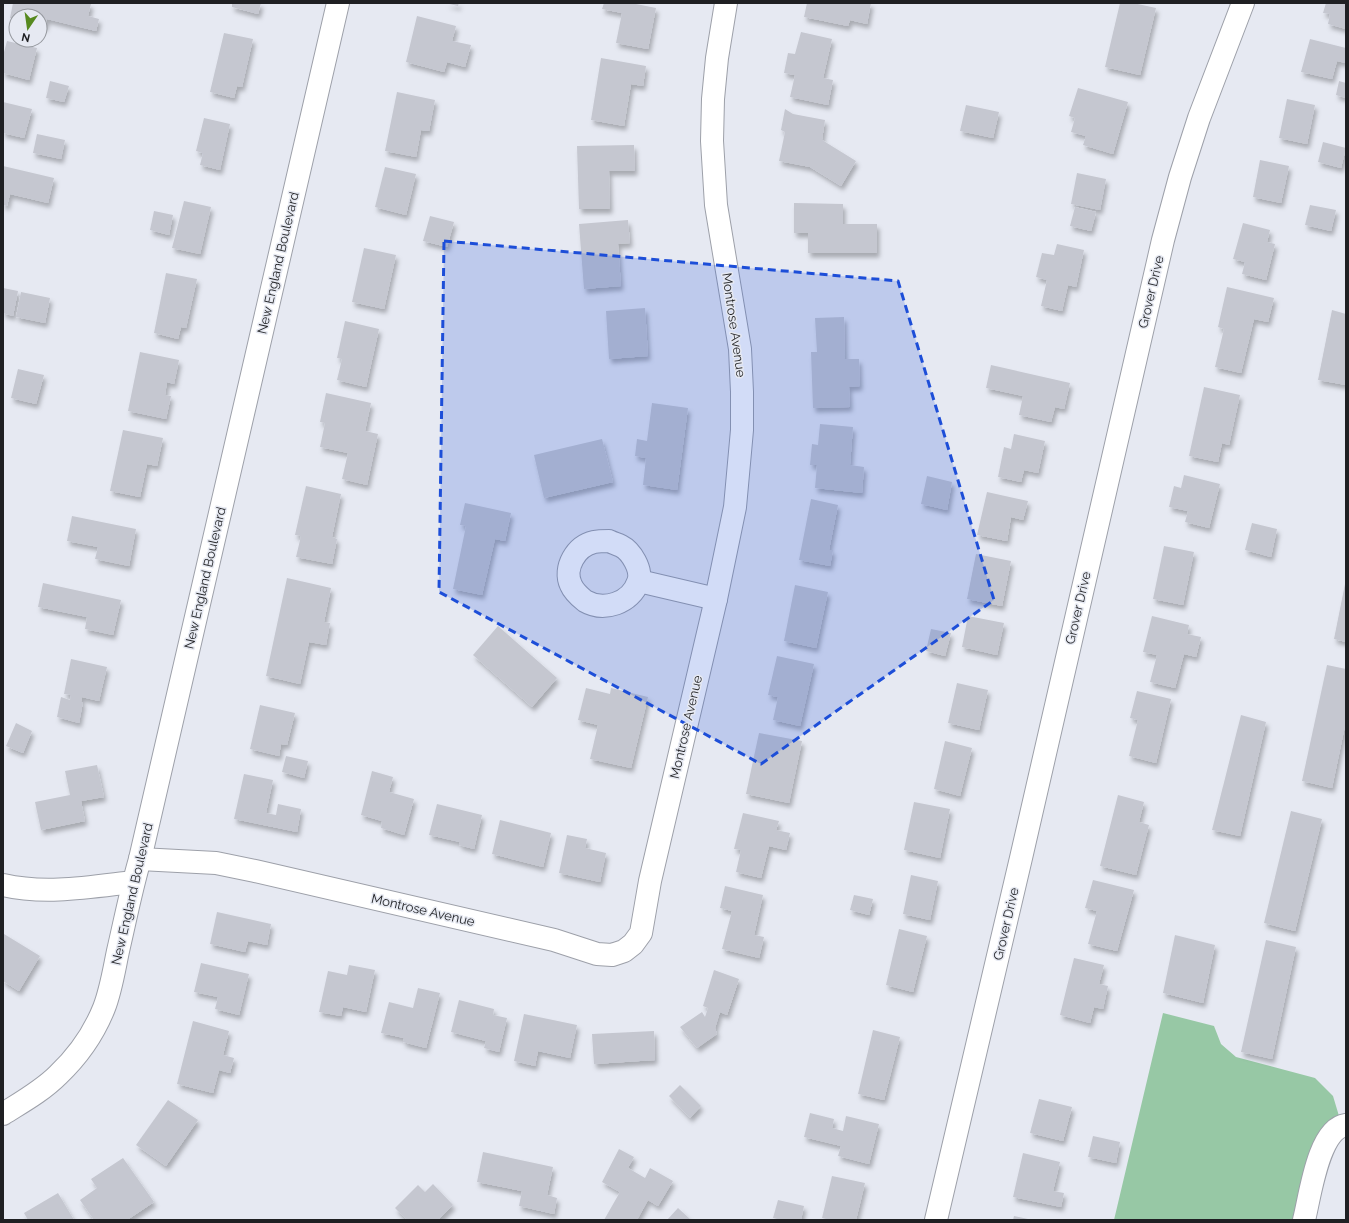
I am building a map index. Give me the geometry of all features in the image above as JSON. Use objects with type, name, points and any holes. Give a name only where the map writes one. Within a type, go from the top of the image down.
[{"type":"street","name":"New England Boulevard","points":[[3,1114],[40,1091],[76,1057],[92,1032],[104,1008],[111,986],[133,882],[140,859],[338,3]]},
{"type":"street","name":"Montrose Avenue","points":[[140,859],[216,863],[247,869],[554,940],[597,954],[612,955],[624,951],[633,944],[641,933],[652,873],[716,599],[735,507],[742,430],[740,349],[716,205],[712,141],[713,99],[717,58],[726,3]]},
{"type":"street","name":"Grover Drive","points":[[936,1220],[1025,842],[1163,240],[1180,177],[1199,118],[1243,3]]},
{"type":"street","points":[[639,581],[716,599]]},
{"type":"street","points":[[3,885],[35,890],[58,890],[133,882]]},
{"type":"street","points":[[1304,1220],[1319,1155],[1330,1135],[1344,1125]]},
{"type":"highlighted area","points":[[444,241],[898,281],[994,600],[761,764],[439,592]]},
{"type":"green space","points":[[1163,1013],[1214,1026],[1221,1044],[1236,1057],[1315,1078],[1333,1096],[1342,1126],[1304,1220],[1114,1220]]},
{"type":"building","points":[[13,3],[85,3],[91,4],[88,16],[99,19],[96,31],[48,19],[48,8],[12,8]]},
{"type":"building","points":[[232,3],[261,3],[258,14],[232,7]]},
{"type":"building","points":[[445,3],[459,3],[458,6]]},
{"type":"building","points":[[604,3],[631,3],[656,8],[648,49],[616,43],[622,13],[602,9]]},
{"type":"building","points":[[807,3],[871,3],[867,24],[850,20],[848,26],[804,17]]},
{"type":"building","points":[[1120,3],[1133,3],[1156,8],[1140,75],[1105,67]]},
{"type":"building","points":[[1326,3],[1346,3],[1346,29],[1328,24],[1330,14],[1323,13]]},
{"type":"building","points":[[417,16],[456,26],[452,41],[471,45],[465,67],[447,62],[444,72],[406,62]]},
{"type":"building","points":[[801,32],[832,39],[823,78],[833,80],[828,105],[790,97],[795,75],[784,73],[788,53],[795,54]]},
{"type":"building","points":[[224,33],[253,39],[242,87],[237,86],[234,98],[210,92]]},
{"type":"building","points":[[1310,39],[1346,48],[1346,63],[1337,61],[1332,79],[1301,72]]},
{"type":"building","points":[[7,41],[8,48],[37,48],[29,80],[3,73],[3,56]]},
{"type":"building","points":[[601,58],[646,66],[643,86],[631,84],[624,126],[591,120]]},
{"type":"building","points":[[50,81],[69,86],[64,102],[46,98]]},
{"type":"building","points":[[1339,81],[1346,83],[1346,98],[1336,95]]},
{"type":"building","points":[[1078,88],[1128,102],[1113,154],[1083,145],[1086,136],[1071,132],[1075,118],[1069,116]]},
{"type":"building","points":[[397,92],[435,100],[429,131],[421,130],[416,157],[385,151]]},
{"type":"building","points":[[1287,99],[1315,105],[1307,144],[1279,138]]},
{"type":"building","points":[[3,102],[32,109],[24,138],[3,133]]},
{"type":"building","points":[[966,105],[999,112],[993,138],[960,131]]},
{"type":"building","points":[[785,109],[793,114],[825,120],[822,140],[856,161],[841,186],[810,167],[779,161],[785,132],[781,130]]},
{"type":"building","points":[[204,118],[230,124],[220,170],[200,165],[203,153],[196,151]]},
{"type":"building","points":[[37,134],[65,140],[61,159],[33,153]]},
{"type":"building","points":[[1323,142],[1346,148],[1341,168],[1318,162]]},
{"type":"building","points":[[634,145],[635,171],[609,171],[610,209],[579,209],[577,146]]},
{"type":"building","points":[[1260,160],[1289,166],[1281,203],[1253,197]]},
{"type":"building","points":[[3,166],[54,178],[48,203],[10,194],[7,206],[3,205]]},
{"type":"building","points":[[385,167],[416,174],[406,215],[375,207]]},
{"type":"building","points":[[1077,173],[1106,179],[1100,210],[1071,204]]},
{"type":"building","points":[[184,201],[211,207],[200,254],[172,248]]},
{"type":"building","points":[[794,203],[843,204],[843,224],[877,224],[877,253],[808,253],[808,233],[794,233]]},
{"type":"building","points":[[1310,205],[1336,210],[1331,231],[1305,225]]},
{"type":"building","points":[[1075,207],[1096,212],[1091,231],[1070,226]]},
{"type":"building","points":[[154,211],[173,215],[169,235],[150,230]]},
{"type":"building","points":[[430,216],[454,222],[447,247],[423,241]]},
{"type":"building","points":[[628,220],[630,243],[618,244],[621,286],[584,289],[579,224]]},
{"type":"building","points":[[1243,223],[1270,230],[1267,242],[1275,244],[1266,280],[1242,274],[1245,262],[1233,259]]},
{"type":"building","points":[[1057,244],[1084,250],[1076,287],[1068,285],[1062,311],[1041,306],[1047,280],[1036,277],[1042,253],[1054,255]]},
{"type":"building","points":[[364,248],[396,255],[384,309],[352,302]]},
{"type":"building","points":[[166,273],[197,279],[186,328],[181,327],[178,339],[154,333]]},
{"type":"building","points":[[1227,287],[1274,298],[1268,322],[1254,319],[1241,373],[1215,367],[1224,329],[1218,327]]},
{"type":"building","points":[[3,288],[18,291],[13,316],[3,313]]},
{"type":"building","points":[[21,292],[50,298],[45,323],[16,317]]},
{"type":"building","points":[[645,308],[648,356],[609,359],[606,311]]},
{"type":"building","points":[[1332,310],[1346,314],[1346,385],[1318,380]]},
{"type":"building","points":[[844,317],[845,359],[859,359],[860,386],[849,387],[850,407],[813,408],[811,352],[817,352],[815,318]]},
{"type":"building","points":[[345,321],[379,329],[366,387],[337,380],[342,359],[337,358]]},
{"type":"building","points":[[140,352],[179,360],[174,384],[167,382],[165,395],[171,396],[166,419],[128,411]]},
{"type":"building","points":[[991,365],[1070,383],[1064,409],[1055,407],[1051,422],[1019,415],[1023,396],[986,388]]},
{"type":"building","points":[[18,369],[44,375],[36,404],[11,398]]},
{"type":"building","points":[[1204,387],[1240,395],[1229,445],[1222,443],[1218,462],[1189,456]]},
{"type":"building","points":[[326,393],[371,403],[365,431],[378,434],[367,485],[342,479],[348,453],[320,447],[325,423],[320,422]]},
{"type":"building","points":[[652,403],[688,408],[677,490],[643,485],[646,458],[635,456],[637,439],[647,441]]},
{"type":"building","points":[[820,424],[853,427],[850,465],[864,467],[862,493],[815,488],[817,465],[810,465],[812,444],[818,445]]},
{"type":"building","points":[[123,430],[163,438],[157,466],[147,464],[140,497],[110,491]]},
{"type":"building","points":[[1014,434],[1045,441],[1038,473],[1024,470],[1021,482],[998,477],[1004,447],[1011,449]]},
{"type":"building","points":[[602,439],[613,482],[544,498],[534,455]]},
{"type":"building","points":[[1184,475],[1220,484],[1209,528],[1185,522],[1188,511],[1169,507],[1174,486],[1181,488]]},
{"type":"building","points":[[927,476],[952,482],[947,510],[921,504]]},
{"type":"building","points":[[306,486],[341,494],[332,537],[337,539],[332,564],[296,557],[301,536],[295,535]]},
{"type":"building","points":[[987,492],[1028,501],[1023,520],[1011,517],[1007,541],[977,535]]},
{"type":"building","points":[[811,499],[838,505],[829,550],[833,550],[830,566],[799,560]]},
{"type":"building","points":[[465,503],[511,513],[505,541],[495,539],[482,595],[453,589],[466,526],[460,525]]},
{"type":"building","points":[[72,516],[136,529],[129,566],[95,559],[98,547],[67,541]]},
{"type":"building","points":[[1252,523],[1277,529],[1271,557],[1245,550]]},
{"type":"building","points":[[1164,546],[1194,552],[1183,605],[1153,599]]},
{"type":"building","points":[[976,554],[1011,561],[1002,606],[967,599]]},
{"type":"building","points":[[287,578],[331,588],[324,622],[330,623],[326,645],[309,642],[300,684],[266,676]]},
{"type":"building","points":[[43,583],[121,600],[113,635],[85,629],[87,617],[38,607]]},
{"type":"building","points":[[1346,584],[1346,642],[1334,639]]},
{"type":"building","points":[[795,585],[828,592],[816,648],[784,641]]},
{"type":"building","points":[[968,616],[1004,623],[997,655],[962,647]]},
{"type":"building","points":[[1152,616],[1189,625],[1187,634],[1201,637],[1196,657],[1184,654],[1175,688],[1150,682],[1157,655],[1143,652]]},
{"type":"building","points":[[498,626],[557,678],[532,707],[473,655]]},
{"type":"building","points":[[931,629],[951,633],[945,656],[926,651]]},
{"type":"building","points":[[777,656],[814,664],[800,726],[773,720],[778,697],[768,695]]},
{"type":"building","points":[[71,659],[107,667],[99,701],[82,697],[81,702],[83,702],[79,723],[57,717],[61,697],[70,700],[71,695],[64,694]]},
{"type":"building","points":[[1327,665],[1346,669],[1346,721],[1332,788],[1302,781]]},
{"type":"building","points":[[957,683],[988,690],[979,730],[948,723]]},
{"type":"building","points":[[586,688],[610,694],[611,688],[648,697],[631,768],[590,759],[598,725],[578,720]]},
{"type":"building","points":[[1137,691],[1171,699],[1156,763],[1129,756],[1138,720],[1130,718]]},
{"type":"building","points":[[260,705],[295,713],[287,745],[281,744],[279,756],[250,749]]},
{"type":"building","points":[[1241,715],[1266,722],[1240,836],[1212,830]]},
{"type":"building","points":[[16,723],[32,731],[23,753],[6,746]]},
{"type":"building","points":[[759,733],[802,741],[789,803],[746,794]]},
{"type":"building","points":[[945,741],[972,748],[960,796],[934,789]]},
{"type":"building","points":[[286,756],[308,761],[304,778],[282,772]]},
{"type":"building","points":[[97,765],[104,797],[81,801],[85,821],[41,830],[35,802],[70,795],[65,771]]},
{"type":"building","points":[[372,771],[393,777],[389,792],[414,799],[404,835],[381,828],[382,821],[361,815]]},
{"type":"building","points":[[244,774],[273,780],[266,813],[276,815],[278,804],[301,809],[297,832],[234,819]]},
{"type":"building","points":[[1118,795],[1144,802],[1139,822],[1149,825],[1136,875],[1100,866]]},
{"type":"building","points":[[914,802],[950,809],[940,858],[904,850]]},
{"type":"building","points":[[437,804],[482,815],[474,849],[459,845],[460,842],[429,835]]},
{"type":"building","points":[[1291,811],[1322,819],[1295,931],[1264,923]]},
{"type":"building","points":[[743,813],[779,821],[776,830],[790,833],[786,850],[769,846],[761,878],[736,872],[741,850],[734,849]]},
{"type":"building","points":[[500,820],[551,833],[543,867],[492,854]]},
{"type":"building","points":[[567,835],[587,839],[585,848],[606,853],[600,882],[559,873]]},
{"type":"building","points":[[911,875],[938,881],[930,920],[903,914]]},
{"type":"building","points":[[1093,880],[1134,890],[1117,951],[1088,944],[1097,911],[1085,908]]},
{"type":"building","points":[[725,886],[763,895],[754,935],[764,937],[759,958],[722,949],[732,911],[720,908]]},
{"type":"building","points":[[854,895],[873,899],[869,915],[850,910]]},
{"type":"building","points":[[217,912],[271,924],[267,945],[248,941],[245,952],[210,944]]},
{"type":"building","points":[[899,929],[927,936],[913,992],[886,985]]},
{"type":"building","points":[[4,934],[40,956],[19,991],[3,981]]},
{"type":"building","points":[[1175,935],[1215,945],[1203,1003],[1163,993]]},
{"type":"building","points":[[1266,940],[1296,947],[1272,1059],[1241,1052]]},
{"type":"building","points":[[1074,958],[1104,965],[1099,984],[1108,986],[1103,1009],[1094,1007],[1090,1023],[1060,1015]]},
{"type":"building","points":[[201,963],[249,974],[239,1015],[215,1009],[218,997],[194,992]]},
{"type":"building","points":[[349,965],[375,970],[366,1012],[343,1007],[341,1016],[319,1012],[328,971],[347,975]]},
{"type":"building","points":[[714,970],[739,979],[727,1015],[720,1012],[715,1028],[717,1034],[697,1048],[680,1027],[702,1012],[705,1017],[708,1008],[703,1006]]},
{"type":"building","points":[[418,988],[440,993],[426,1048],[403,1042],[404,1038],[381,1033],[389,1002],[413,1008]]},
{"type":"building","points":[[459,1000],[494,1009],[493,1015],[507,1018],[499,1052],[484,1048],[486,1041],[451,1032]]},
{"type":"building","points":[[524,1014],[577,1025],[570,1058],[538,1051],[535,1066],[514,1061]]},
{"type":"building","points":[[193,1021],[229,1031],[223,1055],[234,1058],[230,1073],[219,1070],[213,1093],[177,1084]]},
{"type":"building","points":[[873,1030],[900,1037],[884,1100],[858,1094]]},
{"type":"building","points":[[654,1031],[655,1060],[594,1064],[592,1034]]},
{"type":"building","points":[[680,1085],[701,1106],[690,1118],[669,1096]]},
{"type":"building","points":[[1039,1099],[1072,1107],[1063,1141],[1030,1133]]},
{"type":"building","points":[[168,1100],[198,1120],[166,1166],[136,1145]]},
{"type":"building","points":[[810,1113],[834,1119],[832,1128],[843,1131],[846,1116],[879,1124],[869,1164],[838,1156],[841,1146],[804,1137]]},
{"type":"building","points":[[1093,1136],[1120,1142],[1116,1163],[1088,1157]]},
{"type":"building","points":[[619,1149],[634,1157],[628,1168],[645,1178],[650,1168],[673,1181],[658,1206],[648,1200],[637,1220],[604,1220],[620,1192],[602,1182]]},
{"type":"building","points":[[483,1152],[553,1167],[547,1195],[557,1198],[554,1214],[519,1206],[522,1191],[477,1182]]},
{"type":"building","points":[[1023,1153],[1060,1162],[1053,1191],[1064,1193],[1061,1207],[1013,1197]]},
{"type":"building","points":[[123,1158],[154,1202],[127,1220],[94,1220],[80,1200],[97,1188],[91,1179]]},
{"type":"building","points":[[832,1176],[865,1183],[856,1220],[832,1220],[822,1218]]},
{"type":"building","points":[[433,1184],[453,1205],[438,1220],[407,1220],[395,1208],[418,1185],[425,1192]]},
{"type":"building","points":[[58,1193],[74,1220],[28,1220],[24,1213]]},
{"type":"building","points":[[778,1200],[804,1206],[801,1220],[783,1220],[773,1218]]},
{"type":"building","points":[[678,1208],[691,1220],[667,1220]]},
{"type":"building","points":[[1014,1216],[1028,1219],[1028,1220],[1013,1220]]}]
